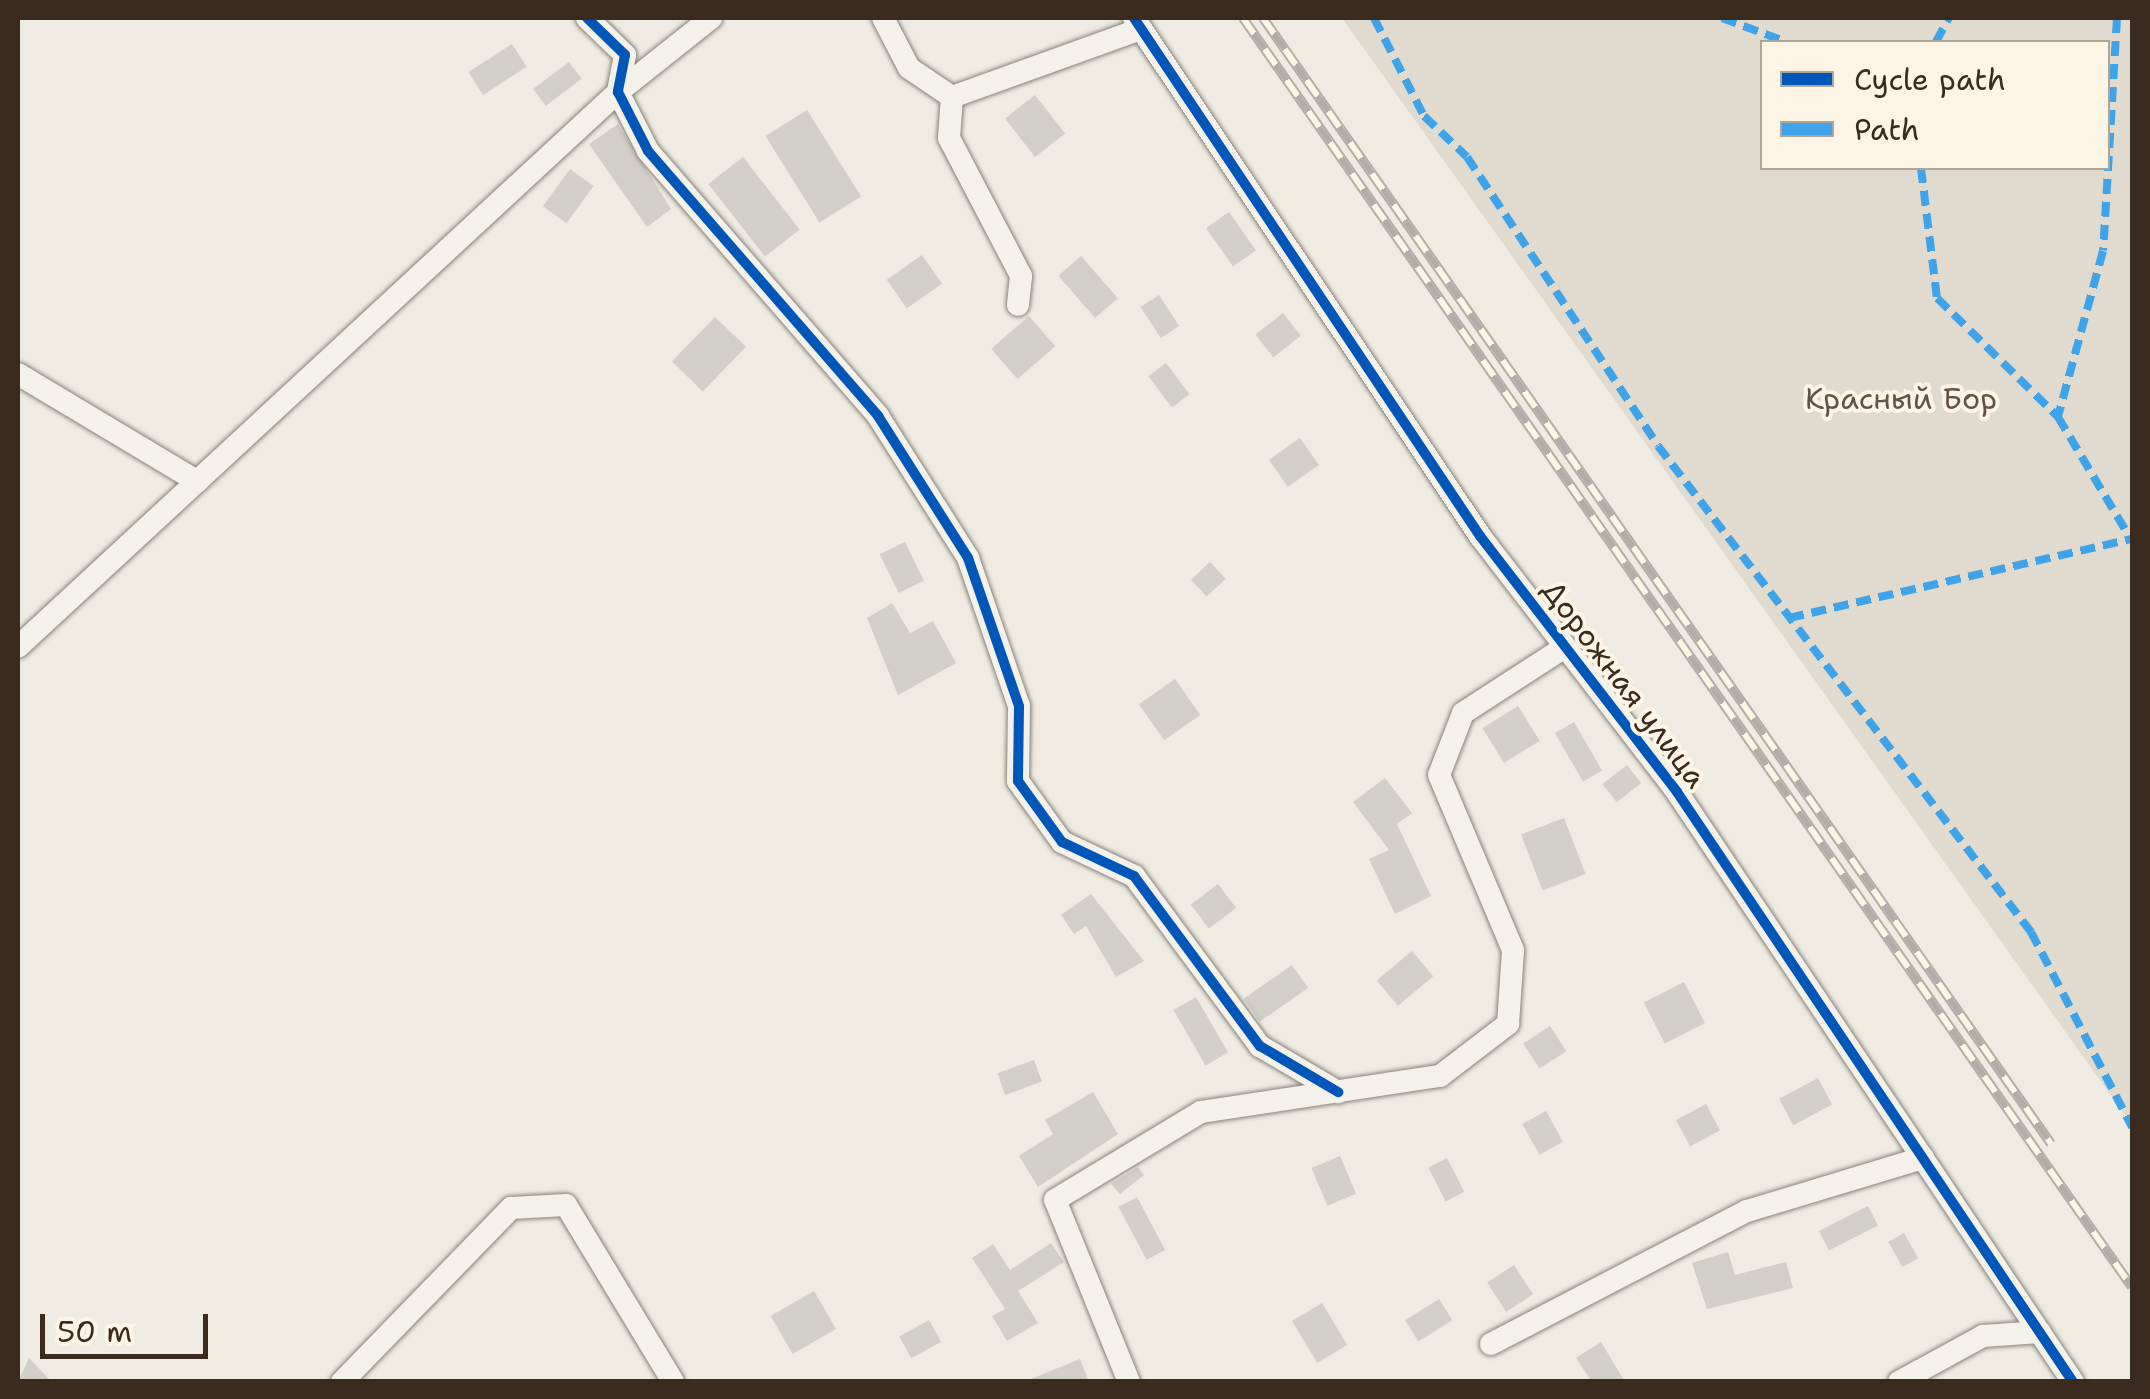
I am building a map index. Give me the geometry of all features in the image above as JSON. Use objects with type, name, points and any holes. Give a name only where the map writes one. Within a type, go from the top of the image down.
[{"type":"street","points":[[587,18],[625,55],[618,92],[683,196],[736,242],[878,416],[968,558],[1019,706],[1018,780],[1062,842],[1134,876],[1260,1046],[1338,1092]]},
{"type":"street","points":[[18,647],[618,92],[711,18]]},
{"type":"street","points":[[883,18],[909,68],[952,97]]},
{"type":"street","points":[[952,97],[1138,23]]},
{"type":"street","name":"Дорожная улица","points":[[1138,23],[1480,536],[1676,792],[2074,1382]]},
{"type":"street","points":[[952,97],[949,138],[1021,276],[1018,305]]},
{"type":"street","points":[[18,374],[196,481]]},
{"type":"street","points":[[1129,1382],[1055,1200],[1202,1112],[1440,1076],[1508,1024],[1514,950],[1439,775],[1463,713],[1566,647]]},
{"type":"street","points":[[1491,1344],[1747,1211],[1923,1158]]},
{"type":"street","points":[[342,1382],[511,1208],[566,1205],[674,1382]]},
{"type":"street","points":[[1899,1382],[1984,1336],[2040,1332]]},
{"type":"green space","name":"Красный Бор","points":[[1342,18],[2132,18],[2132,1125]]},
{"type":"building","points":[[512,44],[527,67],[483,95],[468,72]]},
{"type":"building","points":[[569,62],[582,79],[546,106],[533,89]]},
{"type":"building","points":[[1035,95],[1065,134],[1035,157],[1005,118]]},
{"type":"building","points":[[807,110],[861,197],[819,222],[765,136]]},
{"type":"building","points":[[618,124],[671,209],[647,227],[589,144]]},
{"type":"building","points":[[743,157],[800,229],[765,257],[708,184]]},
{"type":"building","points":[[570,169],[593,186],[566,223],[543,206]]},
{"type":"building","points":[[1229,212],[1256,251],[1233,267],[1206,228]]},
{"type":"building","points":[[922,255],[942,284],[907,308],[887,280]]},
{"type":"building","points":[[1081,256],[1118,298],[1095,318],[1058,276]]},
{"type":"building","points":[[1159,295],[1179,326],[1161,338],[1141,307]]},
{"type":"building","points":[[1283,313],[1301,336],[1273,357],[1255,335]]},
{"type":"building","points":[[1029,316],[1055,346],[1018,379],[991,349]]},
{"type":"building","points":[[715,317],[746,347],[703,391],[672,362]]},
{"type":"building","points":[[1166,363],[1189,394],[1172,407],[1148,376]]},
{"type":"building","points":[[1300,438],[1319,465],[1288,487],[1269,460]]},
{"type":"building","points":[[905,542],[924,581],[899,593],[880,554]]},
{"type":"building","points":[[1210,562],[1226,579],[1207,597],[1191,580]]},
{"type":"building","points":[[892,603],[910,633],[933,621],[956,663],[898,695],[867,618]]},
{"type":"building","points":[[1175,679],[1200,715],[1164,740],[1139,704]]},
{"type":"building","points":[[1518,706],[1540,741],[1504,763],[1482,728]]},
{"type":"building","points":[[1574,722],[1602,770],[1583,781],[1555,733]]},
{"type":"building","points":[[1627,765],[1641,783],[1617,802],[1603,784]]},
{"type":"building","points":[[1385,778],[1412,813],[1397,824],[1431,896],[1395,914],[1369,859],[1389,850],[1353,802]]},
{"type":"building","points":[[1564,818],[1586,874],[1543,890],[1521,834]]},
{"type":"building","points":[[1218,884],[1236,908],[1209,928],[1191,904]]},
{"type":"building","points":[[1091,894],[1144,961],[1116,977],[1086,926],[1074,934],[1061,915]]},
{"type":"building","points":[[1412,951],[1433,976],[1398,1006],[1377,981]]},
{"type":"building","points":[[1292,965],[1308,988],[1260,1022],[1244,999]]},
{"type":"building","points":[[1684,982],[1705,1023],[1665,1043],[1644,1002]]},
{"type":"building","points":[[1196,997],[1228,1052],[1205,1065],[1173,1010]]},
{"type":"building","points":[[1550,1026],[1566,1051],[1540,1069],[1523,1043]]},
{"type":"building","points":[[1034,1060],[1042,1082],[1005,1095],[997,1073]]},
{"type":"building","points":[[1818,1078],[1832,1104],[1793,1125],[1779,1099]]},
{"type":"building","points":[[1093,1092],[1118,1134],[1038,1187],[1019,1156],[1053,1134],[1045,1120]]},
{"type":"building","points":[[1706,1104],[1720,1130],[1690,1146],[1676,1120]]},
{"type":"building","points":[[1546,1111],[1563,1142],[1539,1155],[1522,1124]]},
{"type":"building","points":[[1340,1156],[1356,1194],[1327,1206],[1311,1168]]},
{"type":"building","points":[[1447,1158],[1464,1192],[1446,1201],[1428,1168]]},
{"type":"building","points":[[1138,1167],[1144,1175],[1120,1194],[1111,1184]]},
{"type":"building","points":[[1137,1197],[1165,1250],[1147,1260],[1118,1207]]},
{"type":"building","points":[[1868,1206],[1878,1226],[1829,1251],[1819,1231]]},
{"type":"building","points":[[1904,1233],[1918,1258],[1902,1267],[1888,1242]]},
{"type":"building","points":[[1051,1243],[1064,1262],[1018,1291],[1038,1323],[1007,1341],[992,1316],[1005,1309],[972,1258],[993,1244],[1010,1270]]},
{"type":"building","points":[[1728,1252],[1735,1275],[1786,1262],[1793,1288],[1707,1309],[1692,1263]]},
{"type":"building","points":[[1514,1265],[1533,1294],[1506,1312],[1487,1282]]},
{"type":"building","points":[[814,1291],[836,1329],[793,1354],[771,1316]]},
{"type":"building","points":[[1439,1299],[1452,1320],[1418,1341],[1405,1320]]},
{"type":"building","points":[[1322,1303],[1347,1345],[1317,1363],[1292,1321]]},
{"type":"building","points":[[929,1320],[941,1342],[911,1358],[899,1336]]},
{"type":"building","points":[[1601,1342],[1625,1382],[1592,1382],[1576,1358]]},
{"type":"building","points":[[29,1358],[52,1382],[18,1382]]},
{"type":"building","points":[[1080,1359],[1089,1382],[1026,1382],[1026,1381]]},
{"type":"railway","points":[[1243,18],[2132,1287]]},
{"type":"railway","points":[[1263,18],[2051,1144]]},
{"type":"marked path","points":[[1374,18],[1424,116],[1467,157],[1658,446],[2031,932],[2132,1127]]},
{"type":"marked path","points":[[1722,18],[1782,40]]},
{"type":"marked path","points":[[1937,40],[1949,18]]},
{"type":"marked path","points":[[2110,134],[2117,18]]},
{"type":"marked path","points":[[1921,170],[1937,298],[2058,417]]},
{"type":"marked path","points":[[2108,170],[2103,251],[2058,417],[2132,541]]},
{"type":"marked path","points":[[1789,618],[2132,539]]},
{"type":"cycle path","points":[[587,18],[625,55],[618,92],[648,151],[878,416],[968,558],[1019,706],[1018,781],[1062,842],[1134,876],[1260,1046],[1338,1092]]},
{"type":"cycle path","points":[[1134,18],[1480,536],[1677,792],[2073,1382]]}]
